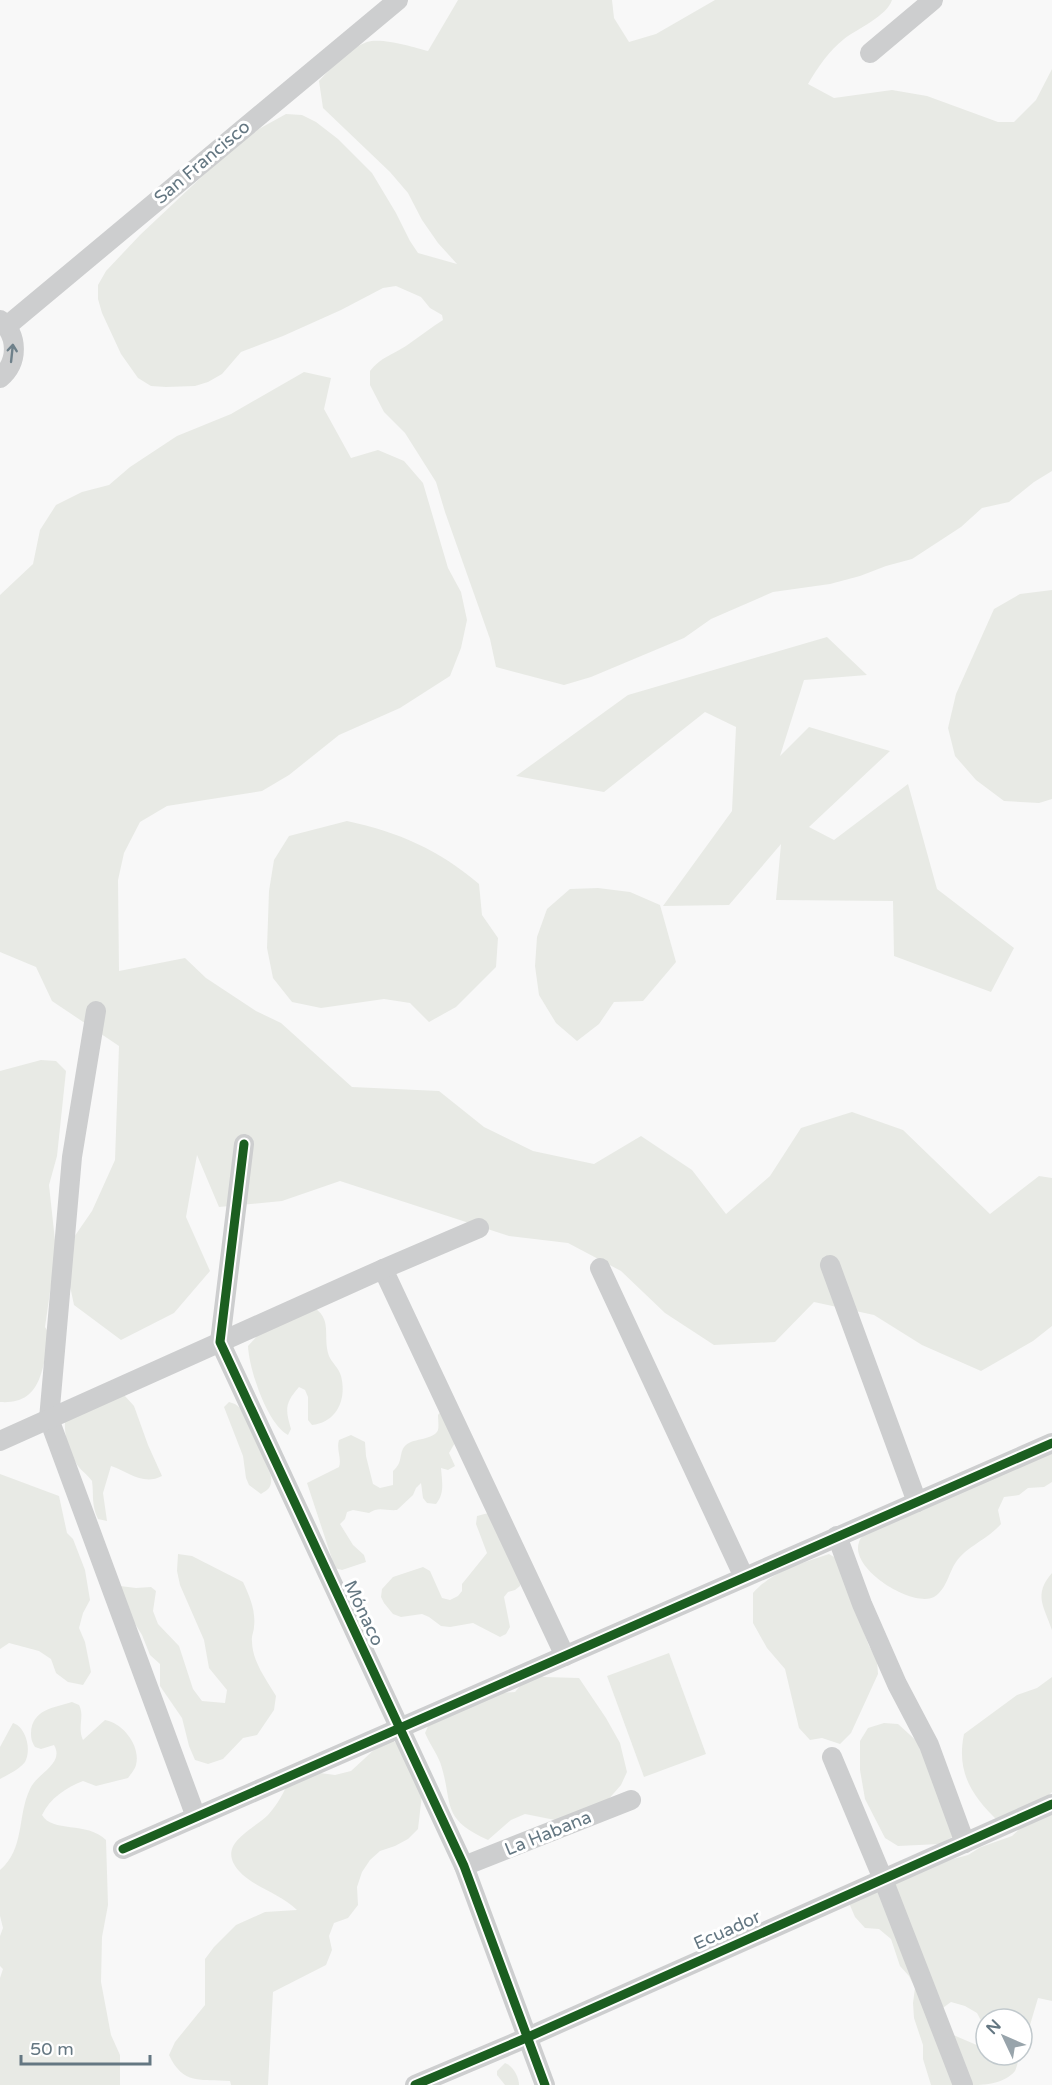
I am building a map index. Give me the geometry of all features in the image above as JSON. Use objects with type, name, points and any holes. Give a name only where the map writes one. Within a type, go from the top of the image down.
[{"type":"street","name":"San Francisco","points":[[3,323],[398,0]]},
{"type":"street","points":[[870,53],[933,0]]},
{"type":"street","points":[[0,378],[12,362],[15,349],[13,337],[3,323]]},
{"type":"street","points":[[96,1011],[72,1157],[49,1419],[196,1817]]},
{"type":"street","points":[[220,1342],[244,1144]]},
{"type":"street","points":[[0,1441],[382,1269],[479,1228]]},
{"type":"street","points":[[830,1264],[917,1502]]},
{"type":"street","points":[[600,1268],[744,1577]]},
{"type":"street","points":[[382,1269],[565,1656]]},
{"type":"street","name":"Mónaco","points":[[220,1342],[464,1866],[544,2085]]},
{"type":"street","points":[[123,1849],[1052,1443]]},
{"type":"street","points":[[837,1536],[862,1604],[897,1684],[929,1744],[965,1843]]},
{"type":"street","points":[[832,1758],[883,1879],[963,2085]]},
{"type":"street","name":"La Habana","points":[[464,1866],[631,1800]]},
{"type":"street","name":"Ecuador","points":[[415,2085],[1052,1804]]},
{"type":"shaded area","points":[[458,0],[612,0],[614,18],[629,42],[656,34],[715,0],[892,0],[878,17],[833,49],[808,84],[834,98],[892,90],[927,96],[998,122],[1014,122],[1036,100],[1052,69],[1052,471],[1009,502],[982,508],[961,527],[912,559],[830,584],[773,592],[711,619],[684,638],[591,677],[564,685],[496,667],[490,639],[436,482],[405,433],[384,412],[370,385],[370,371],[374,366],[443,320],[442,315],[430,308],[421,297],[396,286],[383,288],[341,310],[241,352],[222,374],[208,382],[195,386],[166,387],[151,386],[138,378],[121,354],[98,299],[98,285],[106,271],[140,235],[210,169],[257,130],[286,114],[302,115],[316,122],[338,139],[372,173],[418,253],[457,264],[438,243],[422,220],[408,193],[390,172],[323,108],[319,81],[347,53],[367,42],[389,42],[428,51]]},
{"type":"shaded area","points":[[304,372],[331,378],[324,409],[351,458],[378,450],[404,461],[423,483],[448,568],[461,592],[467,620],[461,648],[450,676],[400,708],[339,735],[289,775],[262,791],[167,806],[140,822],[124,853],[118,880],[119,971],[185,958],[206,978],[256,1011],[281,1023],[352,1087],[439,1091],[484,1127],[533,1151],[594,1164],[641,1136],[692,1170],[726,1214],[770,1176],[801,1128],[852,1112],[903,1130],[990,1214],[1039,1176],[1052,1178],[1052,1326],[1033,1341],[981,1371],[922,1345],[874,1315],[814,1302],[775,1342],[714,1345],[665,1313],[621,1271],[568,1243],[509,1236],[340,1181],[282,1201],[219,1207],[197,1155],[186,1217],[210,1271],[174,1313],[121,1340],[74,1305],[63,1253],[92,1211],[115,1160],[119,1046],[52,1001],[36,967],[0,952],[0,595],[33,564],[40,530],[56,505],[82,492],[109,485],[130,467],[177,436],[231,414]]},
{"type":"shaded area","points":[[1052,590],[1052,799],[1039,803],[1004,801],[976,780],[955,756],[948,728],[956,694],[994,609],[1020,594]]},
{"type":"shaded area","points":[[827,637],[867,675],[804,680],[780,756],[809,727],[890,751],[809,827],[834,840],[908,784],[937,889],[1014,948],[991,992],[894,956],[893,901],[776,900],[781,844],[729,905],[663,906],[732,811],[736,727],[705,712],[604,792],[516,776],[628,695]]},
{"type":"shaded area","points":[[347,821],[366,825],[418,844],[449,861],[479,884],[482,915],[498,938],[496,967],[456,1007],[429,1022],[410,1003],[384,999],[321,1008],[292,1002],[273,978],[267,948],[269,891],[274,860],[289,836]]},
{"type":"shaded area","points":[[598,888],[630,892],[660,905],[676,962],[643,1001],[614,1002],[599,1024],[577,1041],[556,1023],[539,995],[535,966],[537,937],[547,909],[570,889]]},
{"type":"shaded area","points":[[41,1060],[56,1061],[66,1071],[57,1156],[49,1185],[56,1250],[45,1327],[50,1335],[42,1371],[33,1391],[14,1401],[0,1402],[0,1071]]},
{"type":"shaded area","points":[[311,1306],[323,1316],[327,1349],[330,1359],[340,1373],[343,1393],[334,1414],[321,1423],[312,1425],[308,1420],[308,1397],[305,1390],[299,1387],[288,1406],[291,1429],[288,1435],[273,1420],[260,1395],[248,1346],[270,1322]]},
{"type":"shaded area","points":[[124,1395],[134,1406],[162,1476],[149,1480],[142,1479],[111,1466],[103,1493],[107,1521],[98,1519],[92,1481],[71,1453],[66,1437],[65,1421]]},
{"type":"shaded area","points":[[229,1402],[244,1411],[271,1476],[270,1487],[261,1494],[249,1485],[246,1478],[243,1456],[224,1407]]},
{"type":"shaded area","points":[[442,1410],[456,1441],[449,1453],[455,1466],[448,1470],[441,1468],[442,1487],[439,1500],[436,1504],[427,1503],[423,1498],[421,1483],[413,1495],[397,1510],[379,1509],[369,1513],[353,1510],[347,1512],[340,1524],[353,1545],[364,1555],[366,1562],[342,1570],[335,1568],[307,1483],[339,1467],[339,1440],[351,1435],[365,1442],[373,1484],[380,1488],[393,1485],[393,1471],[399,1464],[402,1451],[406,1445],[436,1433],[438,1415]]},
{"type":"shaded area","points":[[1052,1443],[1052,1482],[1044,1487],[1028,1488],[1019,1495],[1004,1497],[998,1510],[1001,1524],[960,1557],[942,1590],[934,1597],[924,1599],[898,1592],[885,1584],[864,1564],[858,1553],[859,1542],[867,1531]]},
{"type":"shaded area","points":[[0,1474],[59,1496],[67,1533],[73,1539],[85,1570],[90,1600],[79,1628],[85,1642],[91,1672],[83,1685],[68,1682],[56,1673],[51,1659],[39,1651],[9,1643],[0,1649]]},
{"type":"shaded area","points":[[492,1512],[521,1578],[520,1586],[508,1592],[504,1597],[510,1627],[506,1634],[500,1637],[473,1623],[450,1627],[441,1626],[422,1614],[401,1617],[393,1614],[381,1597],[382,1589],[393,1577],[423,1567],[430,1571],[442,1598],[450,1600],[458,1596],[462,1591],[462,1584],[487,1553],[476,1524],[477,1516]]},
{"type":"shaded area","points":[[178,1554],[192,1556],[243,1582],[253,1610],[254,1656],[276,1696],[274,1710],[257,1735],[243,1738],[223,1759],[208,1764],[195,1760],[182,1718],[160,1686],[160,1664],[150,1655],[142,1635],[121,1601],[120,1586],[151,1587],[156,1591],[153,1611],[158,1624],[179,1646],[193,1689],[202,1701],[225,1703],[227,1690],[209,1668],[204,1640],[180,1585],[177,1571]]},
{"type":"shaded area","points":[[829,1554],[841,1561],[852,1600],[869,1646],[877,1660],[878,1674],[851,1733],[840,1744],[822,1738],[810,1740],[799,1728],[785,1669],[767,1648],[753,1623],[753,1593],[761,1585],[778,1573]]},
{"type":"shaded area","points":[[1052,1573],[1052,1630],[1043,1607],[1042,1594],[1046,1581]]},
{"type":"shaded area","points":[[669,1653],[706,1754],[644,1777],[607,1676]]},
{"type":"shaded area","points":[[532,1672],[544,1677],[579,1678],[620,1743],[627,1772],[621,1785],[599,1810],[570,1823],[525,1814],[511,1820],[488,1840],[472,1832],[455,1816],[448,1799],[440,1762],[425,1733],[431,1720],[499,1693],[515,1692]]},
{"type":"shaded area","points":[[1052,1677],[1052,1792],[1022,1822],[999,1822],[981,1803],[968,1783],[962,1761],[964,1734],[1017,1695],[1037,1688]]},
{"type":"shaded area","points":[[72,1702],[79,1705],[81,1709],[83,1740],[105,1720],[124,1731],[136,1750],[135,1767],[128,1778],[96,1786],[83,1781],[77,1783],[54,1798],[42,1815],[54,1824],[89,1831],[106,1840],[108,1905],[102,1937],[101,1982],[111,2035],[120,2055],[120,2085],[0,2085],[0,1978],[3,1969],[0,1966],[0,1936],[3,1928],[0,1916],[0,1870],[8,1862],[17,1842],[26,1799],[33,1783],[56,1758],[54,1745],[41,1749],[35,1747],[31,1737],[32,1725],[35,1719],[45,1711]]},
{"type":"shaded area","points":[[13,1723],[18,1725],[24,1734],[28,1745],[27,1757],[20,1767],[0,1779],[0,1747]]},
{"type":"shaded area","points":[[884,1723],[898,1724],[920,1744],[957,1824],[952,1837],[940,1844],[898,1846],[885,1838],[865,1799],[860,1770],[860,1741],[868,1728]]},
{"type":"shaded area","points":[[392,1740],[403,1748],[423,1786],[418,1829],[408,1839],[380,1851],[370,1860],[362,1872],[357,1887],[358,1905],[348,1918],[334,1923],[329,1936],[332,1950],[326,1965],[273,1992],[268,2085],[231,2085],[230,2081],[201,2080],[187,2076],[174,2065],[169,2055],[175,2042],[205,2005],[205,1959],[236,1925],[265,1912],[297,1910],[283,1899],[252,1882],[239,1871],[231,1853],[234,1845],[239,1838],[272,1811],[290,1779],[320,1773],[335,1775],[351,1771],[377,1747]]},
{"type":"shaded area","points":[[1052,1799],[1052,2001],[1038,1998],[1034,2012],[1034,2007],[974,2007],[974,2011],[951,2002],[940,2010],[951,2034],[974,2044],[974,2067],[1016,2067],[1011,2075],[996,2082],[973,2085],[966,2079],[958,2085],[931,2085],[923,2059],[923,2045],[914,2018],[915,1988],[909,1976],[900,1966],[891,1939],[879,1929],[865,1928],[855,1917],[849,1903],[901,1873],[968,1855],[981,1847],[1012,1836]]},
{"type":"shaded area","points":[[505,2063],[515,2072],[519,2085],[505,2085],[497,2075],[497,2071]]},
{"type":"cycle path","points":[[244,1144],[220,1342],[464,1866],[545,2085]]},
{"type":"cycle path","points":[[123,1849],[1052,1443]]},
{"type":"cycle path","points":[[415,2085],[1052,1804]]}]
